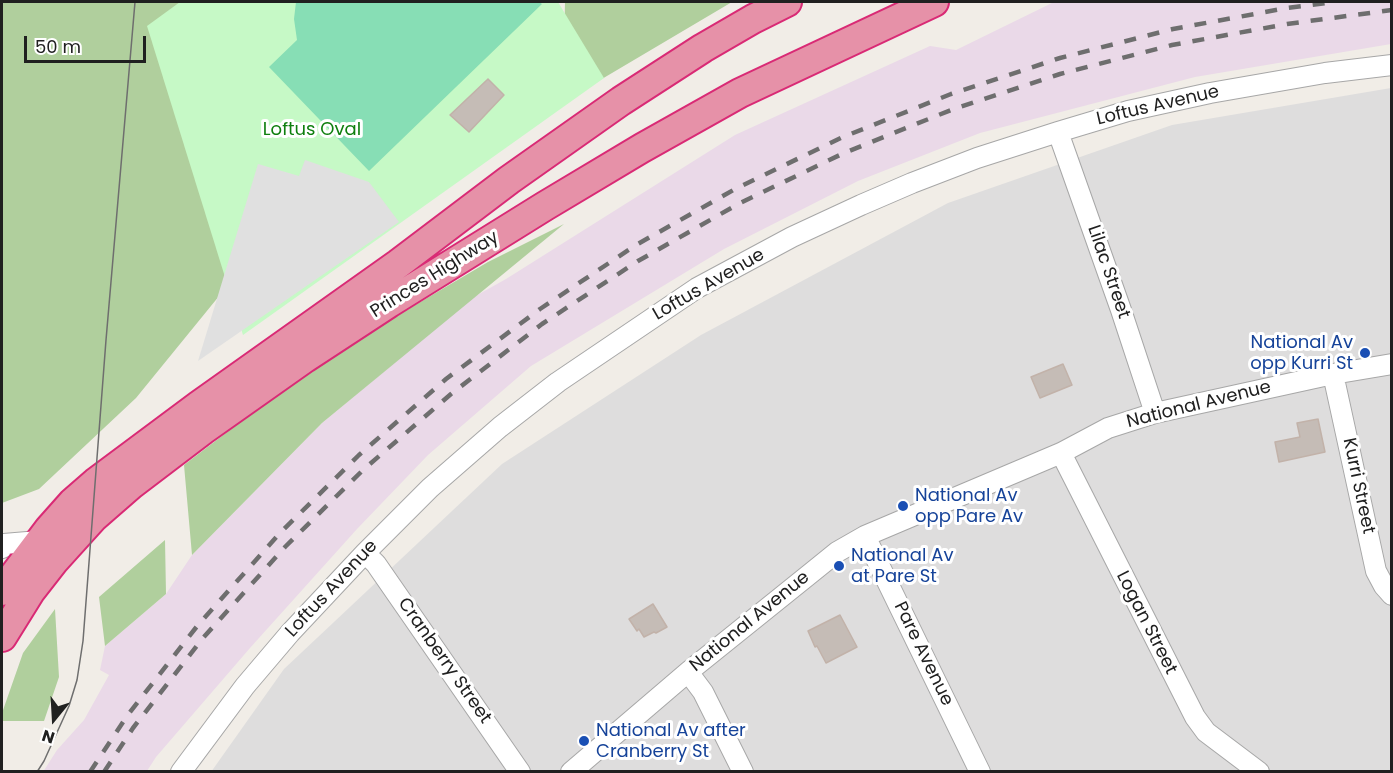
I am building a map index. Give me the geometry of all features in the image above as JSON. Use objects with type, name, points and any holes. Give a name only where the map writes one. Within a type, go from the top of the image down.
[{"type":"highway","name":"Princes Highway","points":[[2,591],[39,541],[73,502],[96,482],[398,264],[509,180],[621,101],[703,48],[787,2]]},
{"type":"highway","points":[[740,93],[799,48],[887,2]]},
{"type":"highway","name":"Princes Highway","points":[[2,637],[30,592],[86,526],[132,484],[203,430],[305,358],[398,297],[642,148],[740,93],[934,2]]},
{"type":"street","name":"Loftus Avenue","points":[[181,771],[245,686],[290,633],[430,488],[500,427],[558,382],[697,288],[792,237],[881,196],[977,158],[1058,132],[1128,111],[1234,89],[1325,73],[1392,65]]},
{"type":"street","name":"Lilac Street","points":[[1058,132],[1155,413]]},
{"type":"street","name":"National Avenue","points":[[571,771],[688,672],[837,552],[865,536],[1061,453],[1108,428],[1155,413],[1392,363]]},
{"type":"street","name":"Kurri Street","points":[[1333,374],[1376,571],[1392,595]]},
{"type":"street","name":"Logan Street","points":[[1061,453],[1195,717],[1206,732],[1259,771]]},
{"type":"street","name":"Pare Avenue","points":[[865,536],[980,771]]},
{"type":"street","points":[[2,548],[4,544],[39,541]]},
{"type":"street","name":"Cranberry Street","points":[[365,553],[376,564],[520,771]]},
{"type":"street","points":[[688,672],[703,692],[743,771]]},
{"type":"shaded area","points":[[1054,2],[1391,2],[1391,44],[1195,77],[980,133],[858,181],[724,249],[531,366],[428,455],[357,529],[250,648],[156,757],[147,771],[43,772],[57,750],[84,720],[109,675],[100,670],[105,646],[166,594],[192,555],[322,423],[472,298],[735,135],[930,46],[956,50]]},
{"type":"shaded area","points":[[1391,88],[1391,771],[211,772],[284,669],[502,464],[701,335],[948,203],[1172,125]]},
{"type":"shaded area","points":[[305,160],[369,182],[399,222],[198,361],[258,164],[299,176]]},
{"type":"green space","points":[[2,2],[190,2],[246,263],[136,398],[39,489],[2,503]]},
{"type":"green space","name":"Loftus Oval","points":[[180,2],[558,2],[604,78],[243,335],[147,26]]},
{"type":"green space","points":[[296,2],[539,2],[542,4],[369,171],[269,67],[297,40],[294,19]]},
{"type":"green space","points":[[565,2],[732,2],[563,102]]},
{"type":"green space","points":[[564,224],[322,423],[192,555],[184,465],[319,362],[488,262]]},
{"type":"green space","points":[[165,540],[166,594],[105,646],[99,597]]},
{"type":"green space","points":[[55,609],[59,677],[44,721],[2,721],[2,713],[23,653]]},
{"type":"building","points":[[488,79],[504,95],[469,132],[450,115]]},
{"type":"building","points":[[1063,364],[1072,385],[1040,398],[1031,377]]},
{"type":"building","points":[[1318,419],[1325,452],[1279,462],[1275,442],[1300,437],[1297,423]]},
{"type":"building","points":[[653,604],[667,627],[644,637],[629,619]]},
{"type":"building","points":[[840,615],[857,647],[826,663],[808,631]]},
{"type":"tram line","points":[[37,772],[69,706],[77,680],[83,641],[135,2]]},
{"type":"railway","points":[[90,772],[127,716],[198,625],[280,533],[359,455],[446,379],[540,309],[636,245],[737,188],[843,137],[951,94],[1060,58],[1173,29],[1287,8],[1334,2]]},
{"type":"railway","points":[[104,772],[133,728],[203,638],[285,547],[363,470],[451,394],[542,324],[638,261],[740,203],[844,153],[951,110],[1060,74],[1172,45],[1287,24],[1392,10]]},
{"type":"place","name":"National Av opp Kurri St","points":[[1365,353]]},
{"type":"place","name":"National Av opp Pare Av","points":[[903,506]]},
{"type":"place","name":"National Av at Pare St","points":[[839,566]]},
{"type":"place","name":"National Av after Cranberry St","points":[[584,741]]}]
